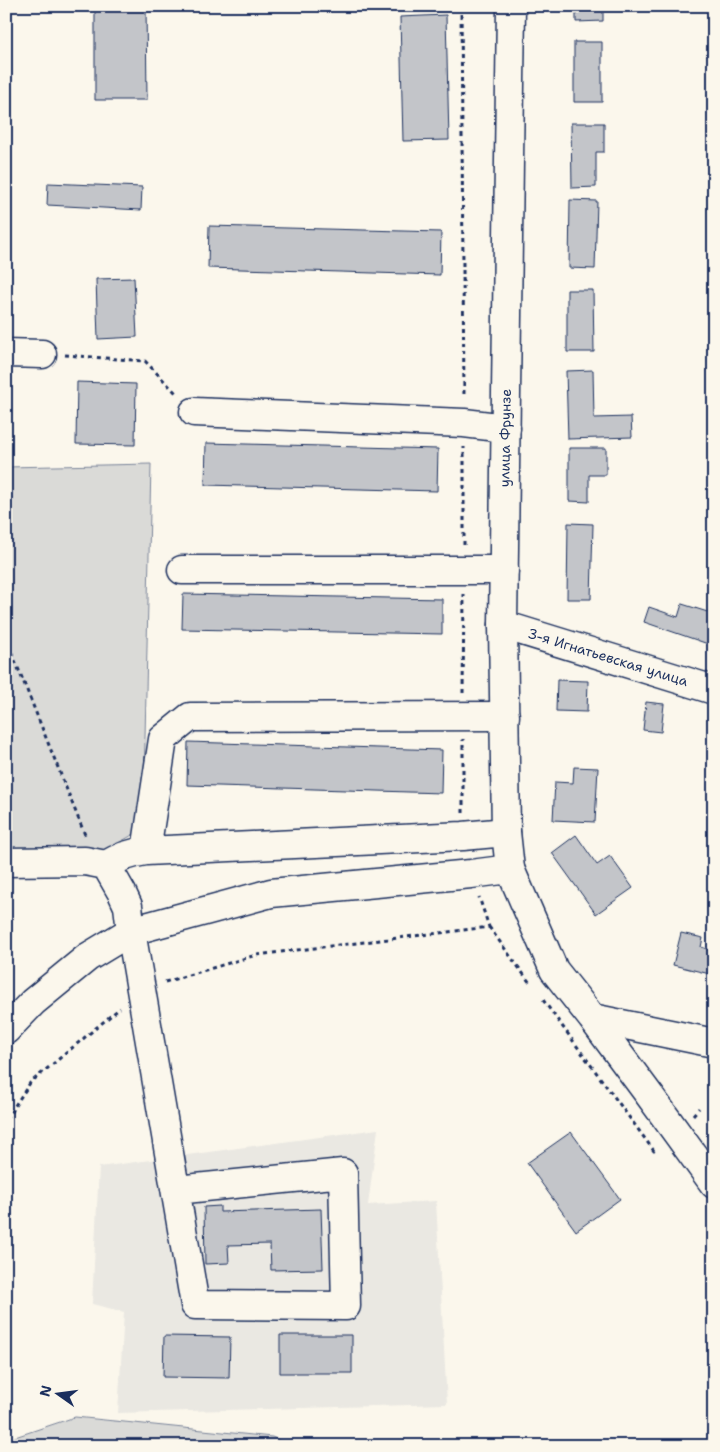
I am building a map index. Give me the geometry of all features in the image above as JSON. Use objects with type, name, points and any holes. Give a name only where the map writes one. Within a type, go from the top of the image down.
[{"type":"main road","name":"улица Фрунзе","points":[[510,6],[503,625],[506,832],[510,869],[554,970],[592,1018],[714,1184]]},
{"type":"main road","points":[[6,353],[42,354]]},
{"type":"main road","points":[[194,412],[464,423],[506,428]]},
{"type":"main road","points":[[182,570],[504,570]]},
{"type":"main road","name":"3-я Игнатьевская улица","points":[[503,625],[714,690]]},
{"type":"main road","points":[[146,851],[163,739],[190,717],[505,716]]},
{"type":"main road","points":[[6,862],[85,861],[106,865],[132,853],[146,851],[463,836],[506,832]]},
{"type":"main road","points":[[106,865],[128,906],[195,1305],[346,1306],[343,1173],[176,1190]]},
{"type":"main road","points":[[6,1030],[33,1002],[88,957],[132,931],[271,893],[510,869]]},
{"type":"main road","points":[[592,1018],[714,1043]]},
{"type":"path","points":[[461,6],[464,423],[463,836]]},
{"type":"path","points":[[42,354],[145,361],[194,412]]},
{"type":"path","points":[[6,638],[86,838]]},
{"type":"path","points":[[6,1119],[30,1083],[142,989],[256,955],[489,927],[471,874]]},
{"type":"shaded area","points":[[151,464],[143,829],[97,855],[6,856],[6,467]]},
{"type":"shaded area","points":[[378,1129],[368,1205],[436,1201],[447,1404],[118,1413],[124,1312],[92,1304],[99,1167]]},
{"type":"shaded area","points":[[75,1417],[272,1437],[293,1446],[6,1446],[6,1440]]},
{"type":"building","points":[[95,6],[146,6],[147,100],[95,100]]},
{"type":"building","points":[[576,6],[603,6],[603,21],[576,22]]},
{"type":"building","points":[[446,15],[449,140],[403,141],[400,17]]},
{"type":"building","points":[[574,42],[602,42],[602,102],[574,102]]},
{"type":"building","points":[[571,123],[604,123],[604,152],[596,152],[596,187],[572,188]]},
{"type":"building","points":[[48,183],[142,187],[141,210],[47,205]]},
{"type":"building","points":[[570,200],[597,201],[595,269],[569,268]]},
{"type":"building","points":[[209,226],[441,232],[440,275],[208,268]]},
{"type":"building","points":[[134,278],[137,337],[98,339],[96,279]]},
{"type":"building","points":[[567,290],[593,290],[594,352],[567,352]]},
{"type":"building","points":[[593,370],[594,418],[631,417],[632,437],[568,439],[566,371]]},
{"type":"building","points":[[77,382],[136,384],[135,445],[76,444]]},
{"type":"building","points":[[206,443],[438,449],[437,491],[205,485]]},
{"type":"building","points":[[569,448],[606,448],[606,475],[589,475],[589,502],[569,501]]},
{"type":"building","points":[[568,523],[593,524],[591,599],[567,599]]},
{"type":"building","points":[[183,594],[442,599],[442,634],[182,629]]},
{"type":"building","points":[[682,604],[714,614],[714,646],[644,622],[649,607],[678,617]]},
{"type":"building","points":[[557,680],[588,681],[587,712],[556,711]]},
{"type":"building","points":[[646,702],[664,704],[661,732],[643,730]]},
{"type":"building","points":[[188,742],[442,750],[441,793],[187,785]]},
{"type":"building","points":[[574,767],[598,768],[595,822],[553,820],[555,782],[573,783]]},
{"type":"building","points":[[576,835],[597,865],[610,856],[633,888],[596,914],[552,853]]},
{"type":"building","points":[[681,933],[703,938],[701,947],[714,951],[714,975],[673,965]]},
{"type":"building","points":[[571,1132],[620,1199],[576,1231],[527,1163]]},
{"type":"building","points":[[220,1206],[220,1212],[321,1209],[323,1269],[271,1270],[270,1244],[228,1245],[229,1263],[205,1264],[204,1207]]},
{"type":"building","points":[[280,1335],[352,1335],[352,1373],[280,1373]]},
{"type":"building","points":[[164,1336],[230,1337],[229,1378],[163,1377]]}]
